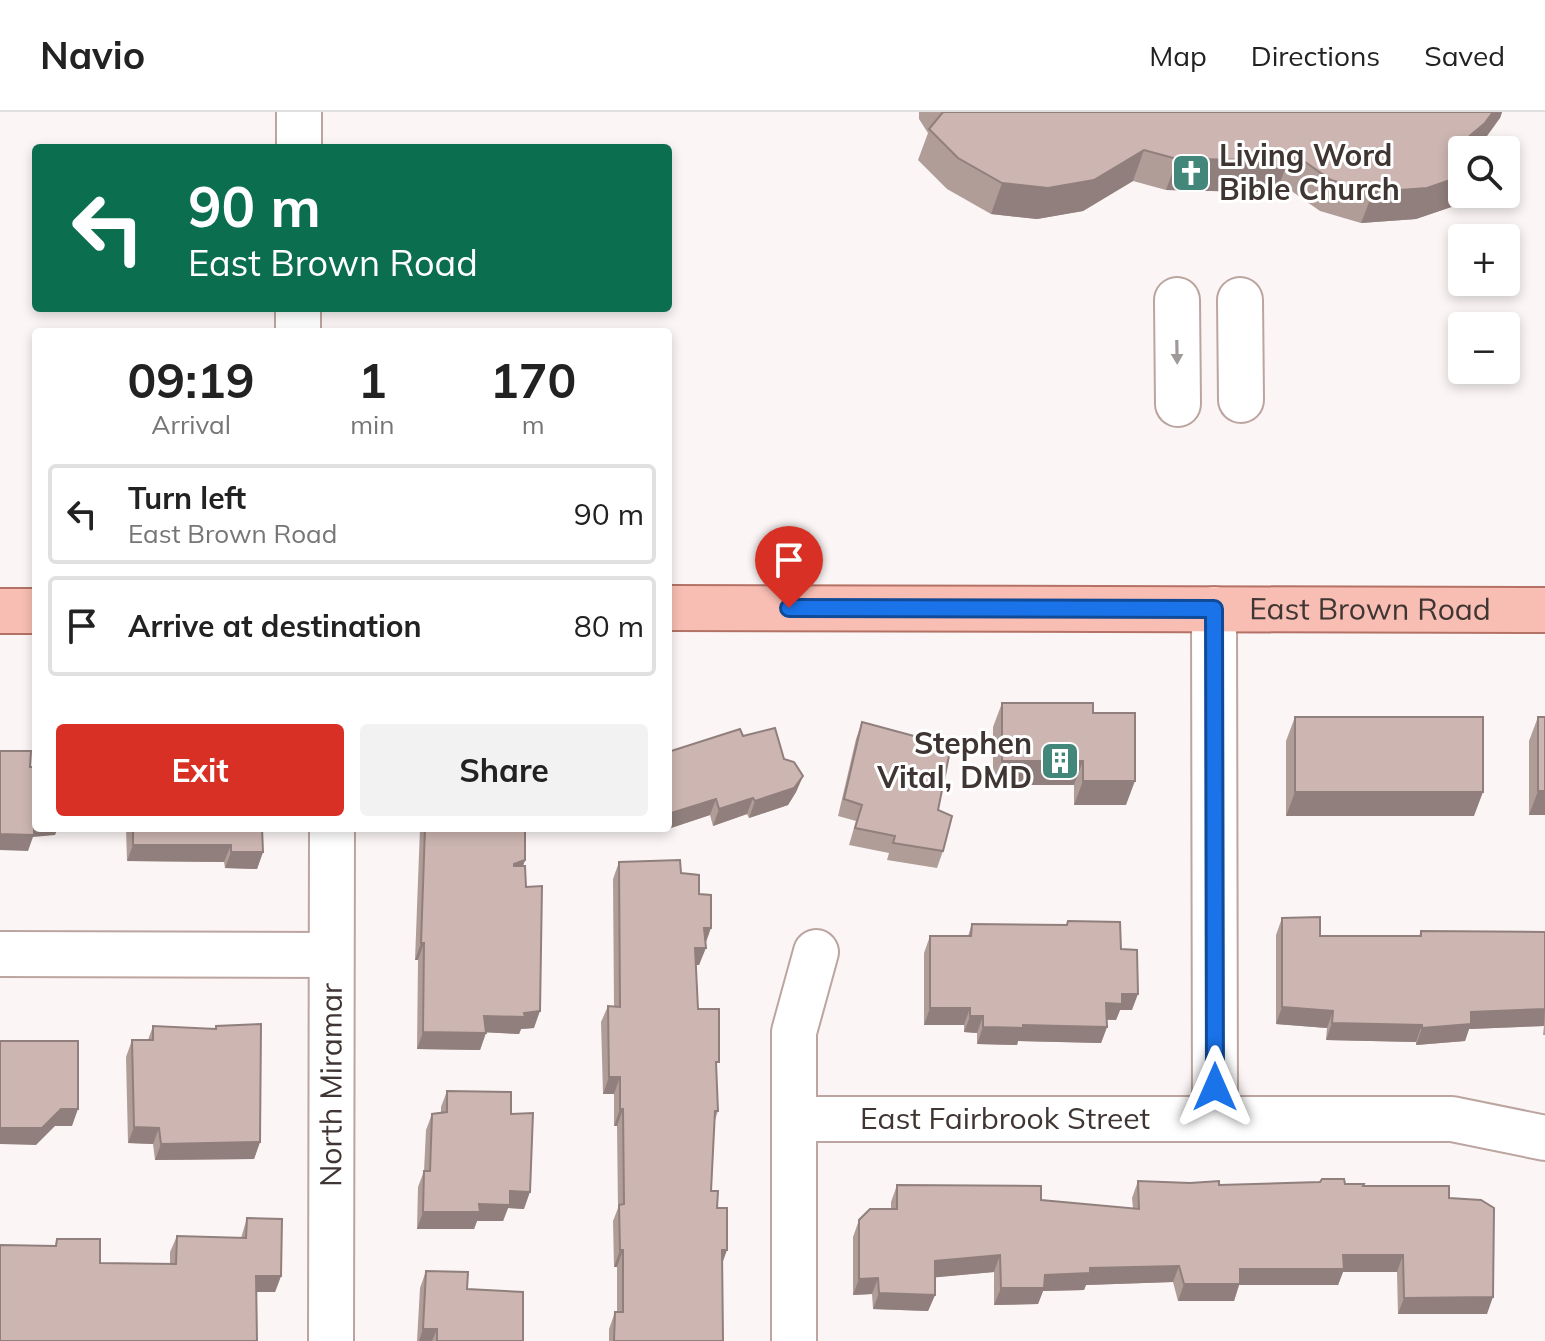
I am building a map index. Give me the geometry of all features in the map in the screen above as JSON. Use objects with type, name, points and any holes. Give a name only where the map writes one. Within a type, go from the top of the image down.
[{"type":"main road","name":"East Brown Road","points":[[672,608],[1545,610]]},
{"type":"main road","points":[[0,611],[32,611]]},
{"type":"street","points":[[299,112],[299,144]]},
{"type":"street","points":[[1177,300],[1178,404]]},
{"type":"street","points":[[1240,300],[1241,400]]},
{"type":"street","points":[[1214,609],[1215,1118]]},
{"type":"street","name":"North Miramar","points":[[331,1341],[332,832]]},
{"type":"street","points":[[794,1341],[794,1032],[816,952]]},
{"type":"street","points":[[0,954],[331,955]]},
{"type":"street","name":"East Fairbrook Street","points":[[795,1119],[1452,1119],[1545,1138]]},
{"type":"building","name":"Living Word Bible Church","points":[[943,112],[1493,112],[1470,136],[1448,136],[1448,181],[1427,188],[1373,192],[1331,180],[1291,152],[1267,160],[1177,159],[1144,150],[1094,180],[1048,188],[1002,183],[958,158],[929,129]]},
{"type":"building","points":[[1002,703],[1093,703],[1093,713],[1135,713],[1135,781],[1083,781],[1083,761],[1002,761]]},
{"type":"building","points":[[1295,717],[1483,717],[1483,792],[1295,792]]},
{"type":"building","points":[[1538,717],[1545,717],[1545,791],[1538,791]]},
{"type":"building","points":[[862,722],[951,746],[938,810],[952,816],[943,851],[893,843],[895,836],[855,828],[862,805],[844,799]]},
{"type":"building","points":[[775,728],[784,759],[794,762],[803,776],[794,788],[719,809],[716,799],[672,813],[672,751],[740,729],[743,736]]},
{"type":"building","points":[[0,751],[31,751],[34,835],[0,834]]},
{"type":"building","points":[[133,832],[262,832],[263,852],[231,852],[231,845],[133,845]]},
{"type":"building","points":[[425,832],[525,832],[525,860],[514,866],[525,866],[526,887],[542,886],[540,1011],[524,1013],[525,1017],[484,1016],[486,1033],[423,1032],[424,943],[421,943]]},
{"type":"building","points":[[680,860],[681,873],[699,875],[699,894],[711,895],[711,928],[704,928],[706,948],[695,948],[698,1009],[719,1009],[719,1062],[716,1062],[718,1111],[715,1111],[711,1191],[718,1191],[717,1208],[727,1208],[727,1250],[722,1250],[723,1341],[614,1341],[615,1312],[623,1312],[619,1205],[624,1204],[623,1109],[620,1109],[620,1077],[609,1077],[608,1006],[620,1007],[619,862]]},
{"type":"building","points":[[1320,917],[1320,936],[1421,936],[1421,931],[1545,932],[1545,1009],[1471,1012],[1471,1024],[1422,1028],[1422,1025],[1332,1023],[1333,1011],[1282,1007],[1282,918]]},
{"type":"building","points":[[1068,921],[1120,922],[1121,949],[1137,950],[1138,994],[1122,994],[1122,1004],[1106,1003],[1107,1027],[983,1027],[983,1016],[970,1016],[970,1008],[930,1008],[930,936],[971,936],[972,924],[1067,925]]},
{"type":"building","points":[[261,1024],[260,1142],[161,1144],[159,1128],[134,1127],[132,1040],[153,1040],[153,1026],[216,1029],[216,1026]]},
{"type":"building","points":[[0,1041],[78,1041],[78,1109],[61,1109],[42,1128],[0,1128]]},
{"type":"building","points":[[447,1091],[511,1092],[511,1114],[533,1113],[530,1192],[510,1191],[510,1205],[479,1204],[480,1212],[423,1212],[424,1171],[430,1171],[432,1114],[447,1112]]},
{"type":"building","points":[[1322,1179],[1344,1179],[1345,1184],[1363,1186],[1449,1186],[1449,1198],[1481,1200],[1494,1208],[1493,1297],[1404,1298],[1403,1255],[1343,1255],[1344,1269],[1240,1269],[1240,1284],[1184,1284],[1179,1266],[1090,1268],[1090,1273],[1045,1275],[1044,1288],[1001,1288],[1000,1255],[935,1261],[935,1295],[879,1293],[878,1278],[859,1279],[859,1220],[870,1209],[897,1209],[897,1185],[1041,1186],[1041,1200],[1139,1209],[1138,1181],[1219,1181],[1219,1185],[1320,1182]]},
{"type":"building","points":[[247,1218],[282,1219],[281,1276],[256,1276],[257,1341],[0,1341],[0,1245],[56,1246],[57,1239],[100,1239],[100,1263],[176,1264],[177,1236],[246,1238]]},
{"type":"building","points":[[426,1271],[468,1272],[467,1289],[523,1292],[523,1341],[437,1341],[437,1329],[423,1329]]},
{"type":"place","name":"Living Word Bible Church","points":[[1191,173]]},
{"type":"place","name":"Stephen Vital, DMD","points":[[1060,761]]},
{"type":"route","points":[[789,608],[1214,609],[1215,1087]]}]
